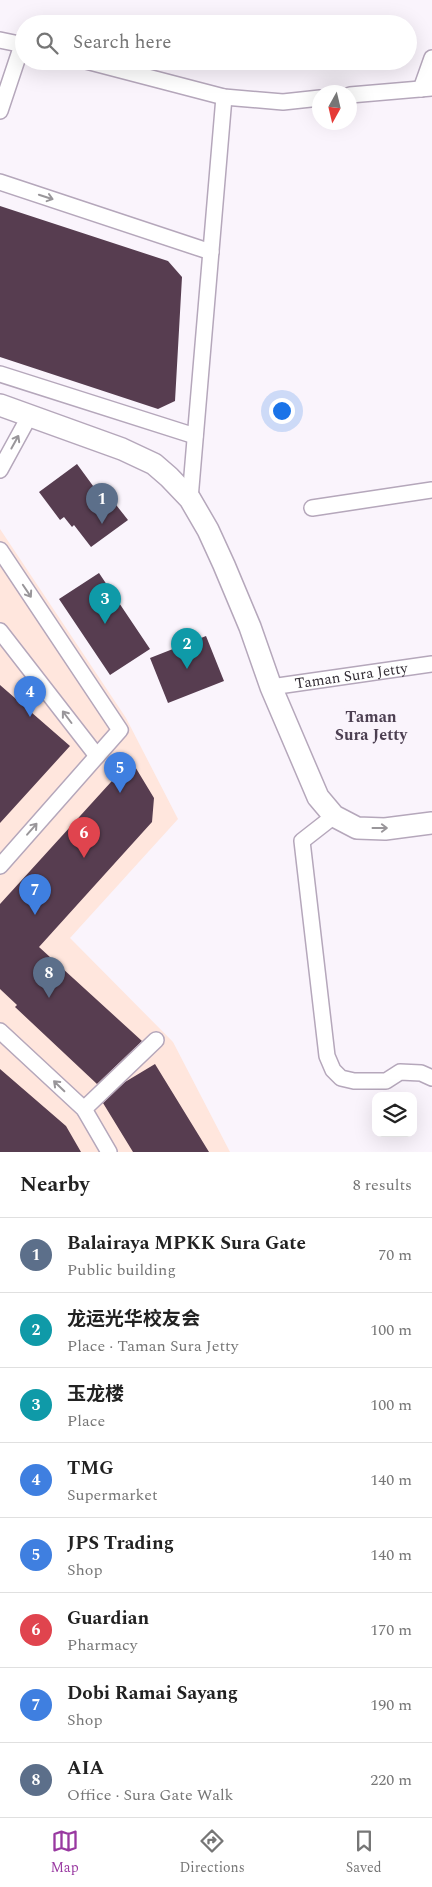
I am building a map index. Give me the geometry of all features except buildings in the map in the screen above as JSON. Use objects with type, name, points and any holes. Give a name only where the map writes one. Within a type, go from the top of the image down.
[{"type":"street","points":[[0,40],[15,43]]},
{"type":"street","points":[[357,94],[426,88],[432,58]]},
{"type":"street","points":[[0,111],[15,68]]},
{"type":"street","points":[[120,70],[224,97],[283,102],[312,99]]},
{"type":"street","points":[[190,499],[224,97]]},
{"type":"street","points":[[0,182],[211,252]]},
{"type":"street","points":[[0,374],[195,436]]},
{"type":"street","points":[[0,405],[122,449],[154,464],[169,477],[190,499],[208,530],[250,627],[271,687],[318,797],[334,816],[357,828],[385,829],[432,823]]},
{"type":"street","points":[[0,470],[30,415]]},
{"type":"street","points":[[312,508],[432,490]]},
{"type":"street","points":[[0,550],[120,730],[0,866]]},
{"type":"street","points":[[0,631],[97,756]]},
{"type":"street","name":"Taman Sura Jetty","points":[[271,687],[432,664]]},
{"type":"street","points":[[334,816],[302,841],[327,1056],[333,1070],[341,1078],[354,1082],[386,1080],[400,1072],[421,1073],[432,1078]]},
{"type":"street","points":[[0,1031],[84,1109],[109,1152]]},
{"type":"street","points":[[84,1109],[156,1040]]},
{"type":"shaded area","points":[[0,529],[126,718],[178,819],[70,938],[173,1042],[230,1152],[0,1152]]},
{"type":"place","name":"Balairaya MPKK Sura Gate","points":[[102,524]]},
{"type":"place","name":"玉龙楼","points":[[105,624]]},
{"type":"place","name":"龙运光华校友会","points":[[187,669]]},
{"type":"place","name":"TMG","points":[[30,717]]},
{"type":"place","name":"JPS Trading","points":[[120,793]]},
{"type":"place","name":"Guardian","points":[[84,858]]},
{"type":"place","name":"Dobi Ramai Sayang","points":[[35,915]]},
{"type":"place","name":"AIA","points":[[49,998]]},
{"type":"district","name":"Taman Sura Jetty","points":[[371,726]]}]
